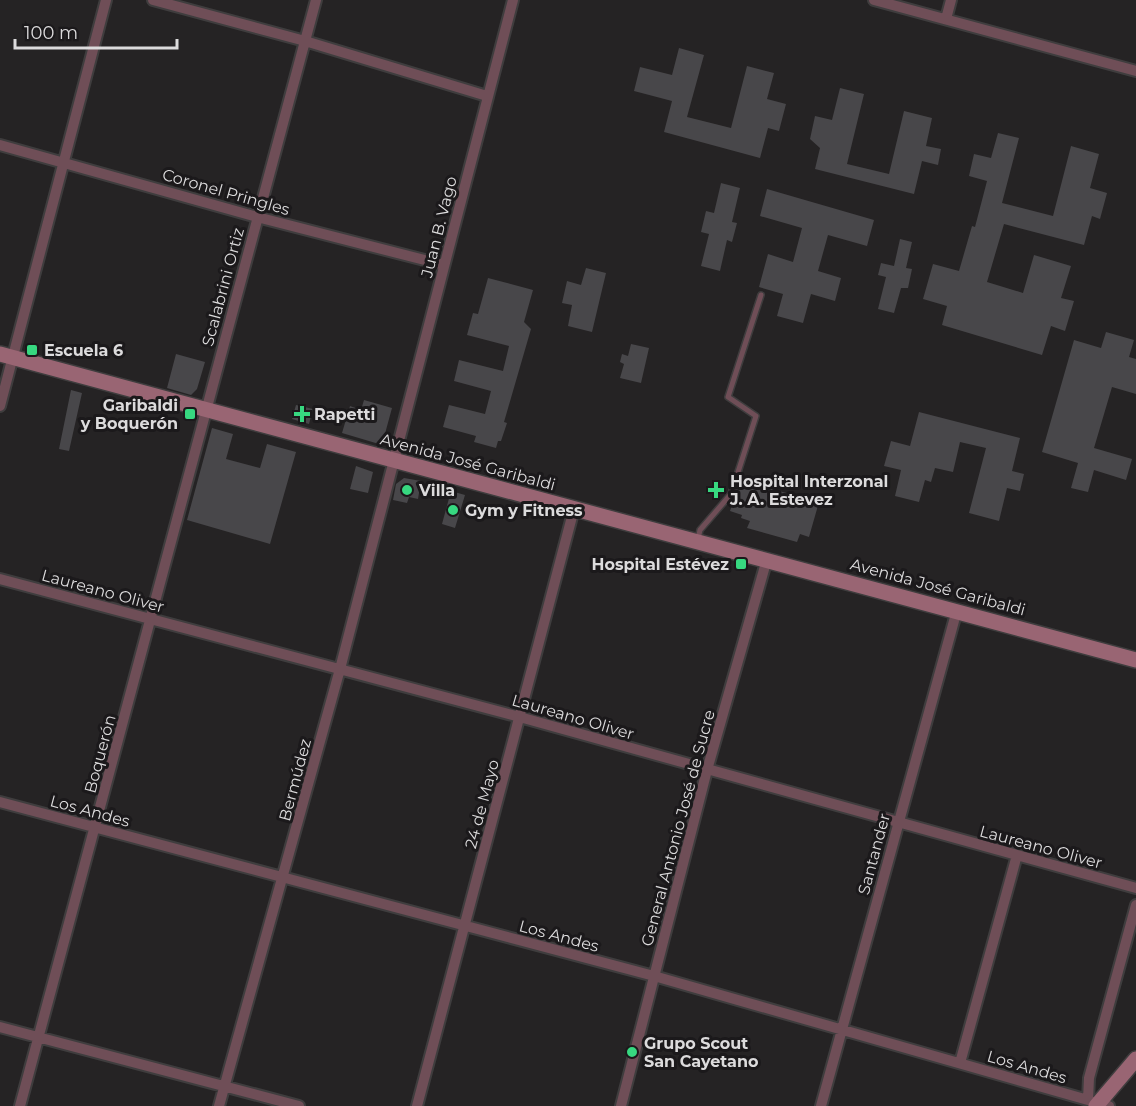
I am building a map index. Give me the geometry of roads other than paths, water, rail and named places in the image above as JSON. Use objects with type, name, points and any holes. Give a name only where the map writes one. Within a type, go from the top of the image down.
[{"type":"main road","name":"Avenida José Garibaldi","points":[[7,355],[1136,660]]},
{"type":"main road","points":[[1098,1104],[1136,1059]]},
{"type":"street","points":[[0,406],[7,355],[63,161],[106,0]]},
{"type":"street","points":[[153,0],[305,41],[487,96]]},
{"type":"street","name":"Scalabrini Ortiz","points":[[207,408],[316,0]]},
{"type":"street","name":"Juan B. Vago","points":[[394,461],[513,0]]},
{"type":"street","points":[[874,0],[1136,71]]},
{"type":"street","points":[[946,19],[951,0]]},
{"type":"street","name":"Coronel Pringles","points":[[0,145],[257,217],[444,265]]},
{"type":"street","name":"Boquerón","points":[[20,1106],[207,408]]},
{"type":"street","name":"Bermúdez","points":[[219,1106],[283,880],[394,461]]},
{"type":"street","name":"24 de Mayo","points":[[417,1106],[574,509]]},
{"type":"street","name":"General Antonio José de Sucre","points":[[621,1106],[707,770],[767,559]]},
{"type":"street","name":"Laureano Oliver","points":[[0,579],[521,717],[897,824],[1136,888]]},
{"type":"street","name":"Santander","points":[[821,1106],[957,610]]},
{"type":"street","name":"Los Andes","points":[[0,802],[283,880],[654,976],[1098,1104]]},
{"type":"street","points":[[960,1063],[1017,855]]},
{"type":"street","points":[[1098,1104],[1089,1078],[1136,905]]},
{"type":"street","points":[[0,1027],[299,1106]]},
{"type":"lane","points":[[698,541],[700,530],[731,494],[756,416],[728,397],[761,295]]},
{"type":"place","name":"Escuela 6","points":[[32,350]]},
{"type":"place","name":"Garibaldi y Boquerón","points":[[190,414]]},
{"type":"place","name":"Rapetti","points":[[302,414]]},
{"type":"place","name":"Villa","points":[[407,490]]},
{"type":"place","name":"Hospital Interzonal J. A. Estevez","points":[[716,490]]},
{"type":"place","name":"Gym y Fitness","points":[[453,510]]},
{"type":"place","name":"Hospital Estévez","points":[[741,564]]},
{"type":"place","name":"Grupo Scout San Cayetano","points":[[632,1052]]}]
